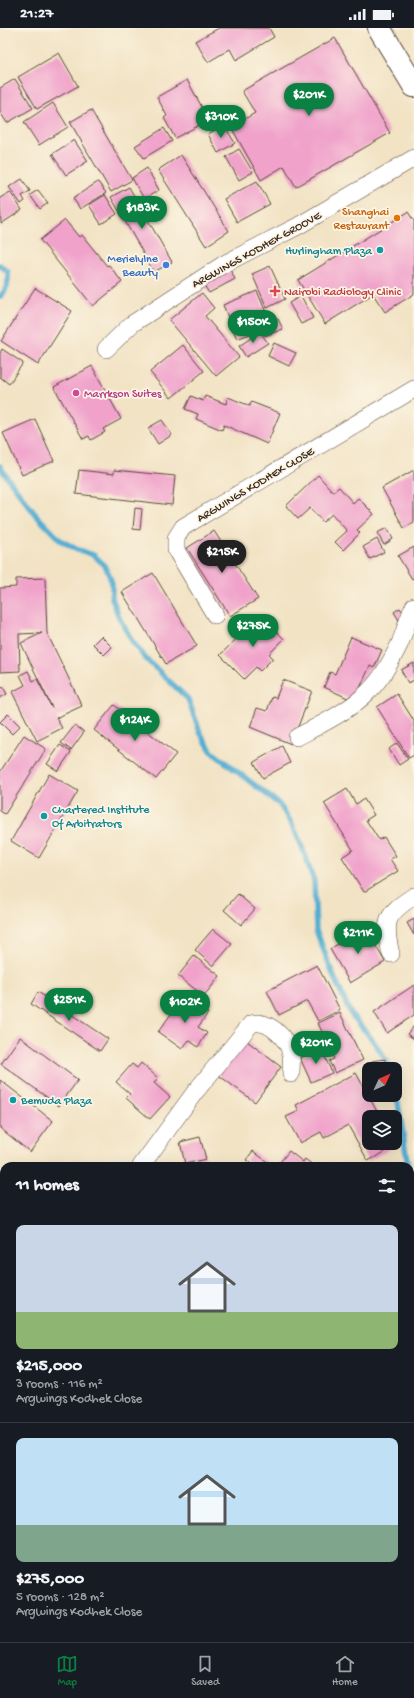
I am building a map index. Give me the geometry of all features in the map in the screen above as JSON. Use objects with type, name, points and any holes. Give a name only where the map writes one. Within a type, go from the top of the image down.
[{"type":"main road","points":[[379,28],[414,86]]},
{"type":"street","name":"ARGWINGS KODHEK GROOVE","points":[[106,349],[132,324],[224,264],[298,226],[414,158]]},
{"type":"street","name":"ARGWINGS KODHEK CLOSE","points":[[215,615],[176,550],[176,538],[183,527],[414,389]]},
{"type":"street","points":[[297,737],[336,717],[370,691],[386,670],[401,641],[408,617],[414,606]]},
{"type":"street","points":[[391,954],[386,933],[388,918],[397,907],[414,896]]},
{"type":"street","points":[[144,1162],[194,1092],[251,1024],[256,1022],[263,1023],[282,1037],[291,1056],[290,1074]]},
{"type":"building","points":[[219,28],[269,28],[274,37],[236,60],[230,49],[208,62],[195,41]]},
{"type":"building","points":[[335,38],[390,133],[296,187],[284,166],[261,180],[231,127],[255,113],[242,91]]},
{"type":"building","points":[[59,53],[78,86],[37,109],[18,77]]},
{"type":"building","points":[[15,79],[33,108],[7,123],[0,112],[0,88]]},
{"type":"building","points":[[187,80],[209,120],[175,138],[164,118],[167,116],[157,97]]},
{"type":"building","points":[[53,103],[68,127],[39,145],[24,122]]},
{"type":"building","points":[[91,110],[132,180],[111,192],[70,122]]},
{"type":"building","points":[[224,125],[235,143],[218,153],[208,134]]},
{"type":"building","points":[[164,128],[172,141],[144,158],[135,146]]},
{"type":"building","points":[[74,140],[88,161],[66,175],[52,154]]},
{"type":"building","points":[[239,149],[253,172],[239,180],[226,157]]},
{"type":"building","points":[[181,155],[229,231],[206,246],[158,170]]},
{"type":"building","points":[[147,168],[159,190],[144,199],[132,178]]},
{"type":"building","points":[[22,179],[30,191],[22,196],[25,201],[21,204],[9,187]]},
{"type":"building","points":[[257,181],[270,204],[237,222],[224,199]]},
{"type":"building","points":[[98,182],[106,193],[80,209],[73,198]]},
{"type":"building","points":[[129,187],[172,262],[154,272],[111,197]]},
{"type":"building","points":[[38,190],[48,203],[40,209],[30,195]]},
{"type":"building","points":[[10,192],[22,210],[1,224],[0,198]]},
{"type":"building","points":[[105,195],[117,214],[101,224],[89,205]]},
{"type":"building","name":"Hurlingham Plaza","points":[[408,212],[414,221],[414,294],[385,312],[373,294],[325,324],[298,280]]},
{"type":"building","points":[[65,220],[79,237],[82,235],[122,282],[93,306],[40,240]]},
{"type":"building","points":[[270,266],[285,299],[267,308],[252,274]]},
{"type":"building","points":[[229,267],[235,279],[209,293],[202,282]]},
{"type":"building","points":[[35,288],[72,311],[38,365],[1,341]]},
{"type":"building","points":[[257,291],[270,322],[278,319],[283,329],[265,336],[262,329],[237,339],[223,305]]},
{"type":"building","points":[[202,293],[214,308],[205,316],[239,357],[216,376],[169,320]]},
{"type":"building","points":[[301,296],[313,318],[301,324],[289,303]]},
{"type":"building","points":[[260,332],[268,343],[246,357],[239,346]]},
{"type":"building","points":[[274,343],[296,353],[289,366],[268,356]]},
{"type":"building","points":[[183,345],[204,371],[171,398],[150,372]]},
{"type":"building","points":[[2,349],[23,363],[9,384],[0,377],[0,353]]},
{"type":"building","points":[[92,366],[121,419],[103,429],[105,432],[91,440],[89,436],[83,439],[54,387]]},
{"type":"building","points":[[191,396],[203,401],[205,396],[226,404],[228,397],[250,406],[251,402],[280,413],[267,444],[224,425],[222,430],[196,419],[198,414],[185,409]]},
{"type":"building","points":[[35,419],[54,461],[22,475],[3,433]]},
{"type":"building","points":[[162,420],[172,435],[158,444],[148,428]]},
{"type":"building","points":[[79,470],[114,474],[114,470],[175,476],[172,505],[76,494]]},
{"type":"building","points":[[414,470],[414,522],[404,528],[382,488]]},
{"type":"building","points":[[318,475],[333,492],[339,487],[353,503],[358,498],[374,514],[357,530],[360,533],[343,550],[335,542],[347,531],[332,514],[323,522],[310,508],[298,519],[286,506]]},
{"type":"building","points":[[135,508],[142,509],[140,530],[133,529]]},
{"type":"building","points":[[387,528],[393,539],[384,545],[377,533]]},
{"type":"building","points":[[214,531],[258,599],[230,616],[187,548]]},
{"type":"building","points":[[377,539],[384,552],[370,559],[363,547]]},
{"type":"building","points":[[414,547],[414,578],[412,579],[398,556]]},
{"type":"building","points":[[153,573],[197,646],[166,664],[122,592]]},
{"type":"building","points":[[45,578],[47,633],[82,706],[56,718],[62,728],[37,741],[12,692],[25,685],[20,675],[28,671],[33,681],[37,679],[52,708],[21,643],[42,633],[19,634],[20,671],[0,672],[0,588],[16,587],[16,579]]},
{"type":"building","points":[[400,608],[407,618],[400,622],[394,612]]},
{"type":"building","points":[[261,615],[284,639],[269,654],[273,658],[260,671],[256,667],[244,679],[220,655]]},
{"type":"building","points":[[101,636],[112,647],[104,655],[93,644]]},
{"type":"building","points":[[351,637],[382,650],[374,668],[370,666],[354,701],[324,687],[330,672],[335,674]]},
{"type":"building","points":[[414,663],[414,680],[408,683],[401,670]]},
{"type":"building","points":[[283,680],[312,691],[291,744],[250,727],[257,708],[267,711],[272,697],[276,698]]},
{"type":"building","points":[[3,687],[7,694],[0,698],[0,689]]},
{"type":"building","points":[[397,694],[414,721],[414,755],[409,758],[377,707]]},
{"type":"building","points":[[114,705],[176,754],[156,779],[94,730]]},
{"type":"building","points":[[8,714],[20,726],[12,734],[0,722]]},
{"type":"building","points":[[75,725],[84,732],[71,750],[61,743]]},
{"type":"building","points":[[24,735],[46,749],[5,814],[0,811],[0,772]]},
{"type":"building","points":[[397,743],[408,759],[399,765],[389,749]]},
{"type":"building","points":[[60,745],[71,752],[58,771],[47,764]]},
{"type":"building","points":[[282,746],[290,763],[263,778],[254,762]]},
{"type":"building","name":"Chartered Institute Of Arbitrators","points":[[49,774],[78,791],[39,858],[11,841]]},
{"type":"building","points":[[347,789],[356,804],[364,799],[374,815],[366,820],[379,840],[384,837],[396,856],[390,859],[398,871],[364,892],[342,857],[353,850],[324,803]]},
{"type":"building","points":[[238,894],[255,909],[241,925],[224,910]]},
{"type":"building","points":[[414,919],[414,935],[407,923]]},
{"type":"building","points":[[365,927],[385,962],[350,983],[330,949]]},
{"type":"building","points":[[213,929],[232,944],[213,966],[195,950]]},
{"type":"building","points":[[194,956],[220,976],[204,996],[178,976]]},
{"type":"building","points":[[317,965],[340,1010],[318,1021],[307,1001],[279,1015],[267,991]]},
{"type":"building","points":[[414,985],[414,1015],[387,1033],[374,1012]]},
{"type":"building","points":[[38,992],[108,1039],[100,1051],[31,1004]]},
{"type":"building","points":[[184,996],[208,1013],[198,1027],[207,1033],[198,1047],[189,1040],[182,1049],[158,1032]]},
{"type":"building","points":[[340,1013],[363,1060],[335,1073],[329,1061],[334,1059],[318,1023]]},
{"type":"building","points":[[414,1026],[414,1039],[407,1034]]},
{"type":"building","points":[[20,1037],[78,1080],[59,1106],[1,1064]]},
{"type":"building","points":[[243,1038],[281,1067],[255,1102],[217,1074]]},
{"type":"building","points":[[321,1048],[332,1073],[311,1082],[300,1058]]},
{"type":"building","points":[[385,1059],[385,1062],[372,1062]]},
{"type":"building","points":[[141,1063],[158,1078],[154,1083],[170,1097],[150,1119],[126,1098],[130,1094],[116,1082],[132,1064],[137,1068]]},
{"type":"building","points":[[356,1073],[362,1084],[362,1102],[372,1102],[376,1110],[362,1110],[362,1150],[389,1150],[368,1161],[348,1125],[324,1138],[321,1132],[300,1143],[286,1117],[299,1111],[296,1105]]},
{"type":"building","name":"Bemuda Plaza","points":[[0,1080],[53,1121],[30,1152],[0,1128]]},
{"type":"building","points":[[200,1137],[206,1159],[193,1162],[185,1162],[180,1142]]},
{"type":"building","points":[[253,1151],[267,1162],[249,1162],[246,1160]]},
{"type":"building","points":[[289,1151],[303,1162],[280,1162]]},
{"type":"waterway","points":[[0,265],[8,272],[8,283],[0,297]]},
{"type":"waterway","points":[[0,466],[35,514],[60,540],[76,549],[94,555],[106,567],[112,583],[112,598],[119,617],[132,641],[145,658],[188,699],[200,732],[212,752],[279,804],[291,822],[301,844],[314,881],[316,930],[334,977],[351,1014],[372,1039],[387,1062]]},
{"type":"waterway","points":[[398,1102],[407,1162]]},
{"type":"place","name":"Shanghai Restaurant","points":[[397,218]]},
{"type":"place","name":"Hurlingham Plaza","points":[[380,250]]},
{"type":"place","name":"Merielylne Beauty","points":[[166,265]]},
{"type":"place","name":"Nairobi Radiology Clinic","points":[[275,291]]},
{"type":"place","name":"Marrkson Suites","points":[[76,393]]},
{"type":"place","name":"Chartered Institute Of Arbitrators","points":[[44,816]]},
{"type":"place","name":"Bemuda Plaza","points":[[13,1100]]}]
